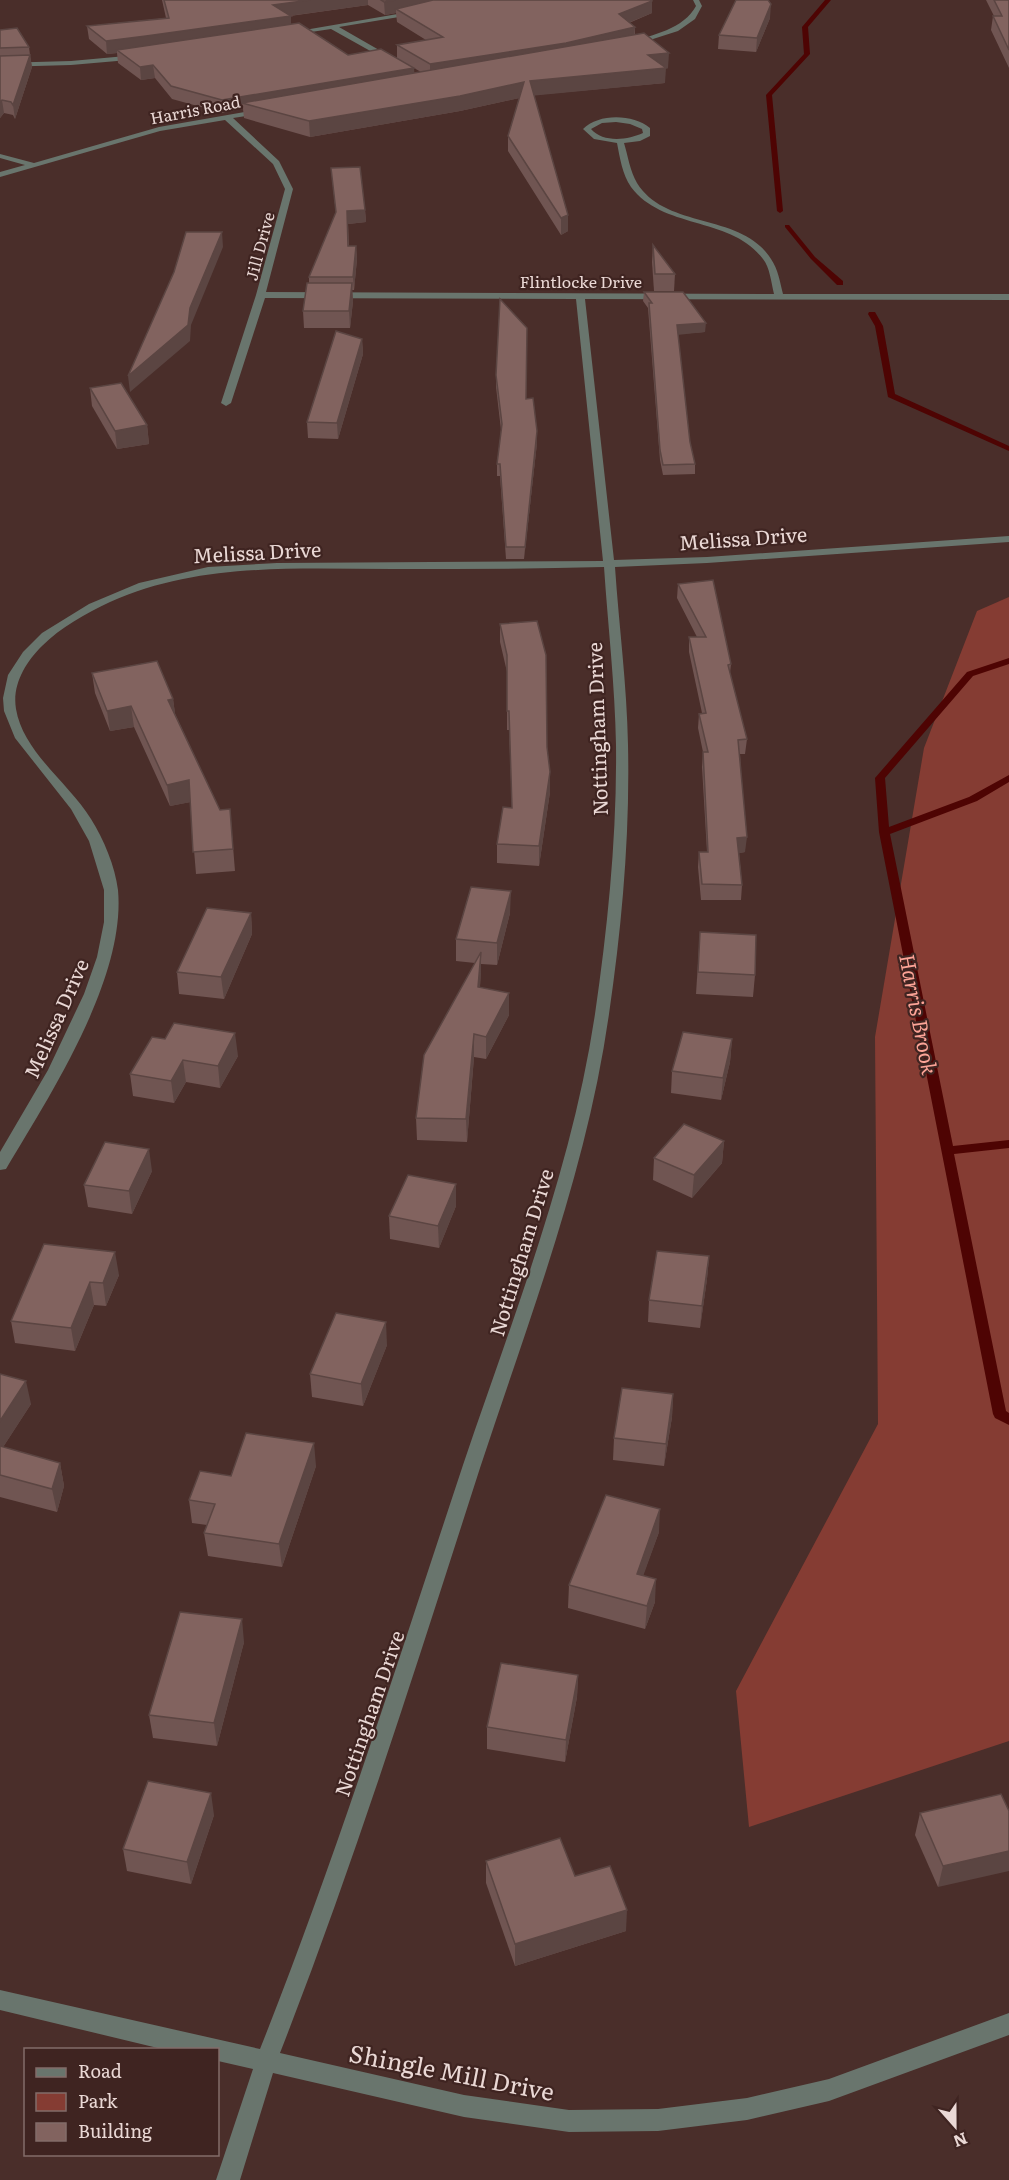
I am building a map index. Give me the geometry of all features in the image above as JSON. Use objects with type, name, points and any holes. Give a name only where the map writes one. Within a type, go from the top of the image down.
[{"type":"street","points":[[620,48],[675,29],[693,18],[699,6],[696,0]]},
{"type":"street","points":[[287,33],[427,10]]},
{"type":"street","points":[[332,26],[400,66]]},
{"type":"street","points":[[0,65],[71,63],[141,56]]},
{"type":"street","name":"Harris Road","points":[[0,175],[159,129],[274,109]]},
{"type":"street","name":"Jill Drive","points":[[226,116],[276,163],[288,189],[261,295],[226,403]]},
{"type":"street","points":[[614,120],[641,124],[648,131],[643,136],[620,141],[600,139],[592,136],[587,129],[596,123],[614,120]]},
{"type":"street","points":[[620,141],[629,176],[638,192],[664,208],[731,233],[761,250],[772,270],[779,296]]},
{"type":"street","points":[[0,156],[34,165]]},
{"type":"street","name":"Flintlocke Drive","points":[[261,295],[1009,297]]},
{"type":"street","name":"Nottingham Drive","points":[[228,2180],[266,2062],[292,1996],[383,1736],[550,1231],[584,1111],[602,1016],[619,871],[622,743],[609,564],[580,297]]},
{"type":"street","name":"Melissa Drive","points":[[0,1165],[64,1054],[85,1008],[110,931],[111,893],[104,862],[91,832],[75,805],[20,734],[10,714],[9,696],[13,678],[44,637],[65,620],[126,592],[164,579],[202,572],[281,567],[609,564],[1009,539]]},
{"type":"street","name":"Shingle Mill Drive","points":[[0,2000],[207,2048]]},
{"type":"street","name":"Shingle Mill Drive","points":[[219,2051],[476,2108],[569,2121],[658,2120],[747,2109],[829,2090],[1009,2024]]},
{"type":"green space","points":[[1009,597],[1009,1741],[749,1827],[736,1691],[878,1424],[875,1037],[924,748],[977,611]]},
{"type":"building","points":[[164,0],[310,0],[273,5],[291,16],[106,41],[87,26],[169,18]]},
{"type":"building","points":[[433,0],[652,1],[619,14],[635,27],[566,43],[430,64],[397,45],[443,37],[396,9]]},
{"type":"building","points":[[736,0],[768,0],[771,4],[757,38],[719,35]]},
{"type":"building","points":[[994,0],[1009,0],[1009,50],[993,16],[1002,16]]},
{"type":"building","points":[[299,23],[348,55],[381,49],[414,68],[222,100],[171,86],[153,65],[140,67],[117,50]]},
{"type":"building","points":[[17,28],[29,47],[0,48],[0,30]]},
{"type":"building","points":[[644,33],[669,53],[648,55],[666,68],[530,81],[568,215],[561,218],[508,136],[524,82],[460,96],[309,121],[242,103]]},
{"type":"building","points":[[30,55],[13,105],[11,102],[2,100],[0,102],[0,56]]},
{"type":"building","points":[[360,167],[365,210],[347,211],[348,246],[356,246],[353,277],[309,277],[336,212],[331,168]]},
{"type":"building","points":[[186,232],[222,232],[190,308],[188,325],[128,376],[174,272]]},
{"type":"building","points":[[653,245],[675,274],[655,274]]},
{"type":"building","points":[[307,283],[352,283],[349,311],[303,311]]},
{"type":"building","points":[[644,292],[683,292],[706,323],[677,325],[690,442],[695,464],[663,465],[649,303],[652,303]]},
{"type":"building","points":[[500,299],[527,328],[526,399],[533,398],[537,431],[525,547],[506,547],[500,464],[497,464],[502,424],[496,375]]},
{"type":"building","points":[[336,331],[362,339],[337,423],[307,422]]},
{"type":"building","points":[[121,383],[147,425],[115,431],[90,388]]},
{"type":"building","points":[[713,580],[731,664],[728,665],[747,739],[738,740],[747,837],[737,838],[742,885],[702,884],[699,852],[708,852],[703,752],[708,752],[699,714],[706,713],[689,637],[706,637],[678,584]]},
{"type":"building","points":[[537,621],[546,655],[547,747],[550,772],[539,846],[497,844],[503,807],[512,808],[509,711],[507,711],[507,655],[500,624]]},
{"type":"building","points":[[157,661],[173,699],[168,700],[220,810],[230,809],[233,849],[193,852],[189,780],[167,785],[131,706],[107,711],[92,673]]},
{"type":"building","points":[[471,887],[511,891],[497,943],[456,939]]},
{"type":"building","points":[[207,908],[251,913],[221,977],[177,972]]},
{"type":"building","points":[[700,932],[756,935],[755,975],[698,972]]},
{"type":"building","points":[[481,952],[478,987],[509,993],[486,1037],[474,1034],[466,1119],[416,1118],[424,1055]]},
{"type":"building","points":[[174,1023],[235,1033],[218,1066],[183,1060],[171,1081],[130,1074],[152,1037],[165,1039]]},
{"type":"building","points":[[683,1032],[732,1039],[723,1078],[672,1071]]},
{"type":"building","points":[[684,1124],[724,1141],[694,1175],[654,1158]]},
{"type":"building","points":[[105,1142],[149,1149],[129,1191],[84,1185]]},
{"type":"building","points":[[408,1175],[456,1184],[438,1226],[389,1216]]},
{"type":"building","points":[[44,1244],[115,1252],[103,1283],[90,1282],[71,1328],[11,1321]]},
{"type":"building","points":[[657,1251],[709,1256],[702,1306],[649,1300]]},
{"type":"building","points":[[336,1313],[386,1322],[361,1384],[310,1374]]},
{"type":"building","points":[[0,1374],[26,1381],[0,1421]]},
{"type":"building","points":[[622,1388],[673,1394],[666,1444],[614,1438]]},
{"type":"building","points":[[246,1433],[314,1443],[279,1544],[204,1533],[215,1504],[189,1500],[200,1471],[231,1476]]},
{"type":"building","points":[[0,1446],[60,1463],[52,1489],[0,1475]]},
{"type":"building","points":[[606,1495],[660,1509],[637,1574],[656,1579],[647,1606],[569,1585]]},
{"type":"building","points":[[180,1612],[242,1619],[214,1723],[149,1715]]},
{"type":"building","points":[[501,1663],[578,1675],[566,1740],[487,1727]]},
{"type":"building","points":[[148,1781],[211,1793],[187,1862],[123,1849]]},
{"type":"building","points":[[1001,1794],[1009,1811],[1009,1851],[943,1866],[920,1813]]},
{"type":"building","points":[[560,1838],[575,1876],[610,1866],[627,1910],[515,1944],[486,1861]]},
{"type":"waterway","name":"Harris Brook","points":[[780,211],[769,95],[807,54],[805,27],[828,0]]},
{"type":"waterway","name":"Harris Brook","points":[[787,226],[813,258],[840,283]]},
{"type":"waterway","name":"Harris Brook","points":[[872,314],[879,326],[891,395],[1009,449]]},
{"type":"waterway","name":"Harris Brook","points":[[884,832],[880,778],[970,674],[1009,661]]},
{"type":"waterway","points":[[884,832],[973,799],[1009,778]]},
{"type":"waterway","name":"Harris Brook","points":[[884,832],[948,1151]]},
{"type":"waterway","points":[[948,1151],[1009,1144]]},
{"type":"waterway","name":"Harris Brook","points":[[948,1151],[1000,1414],[1009,1420]]}]
